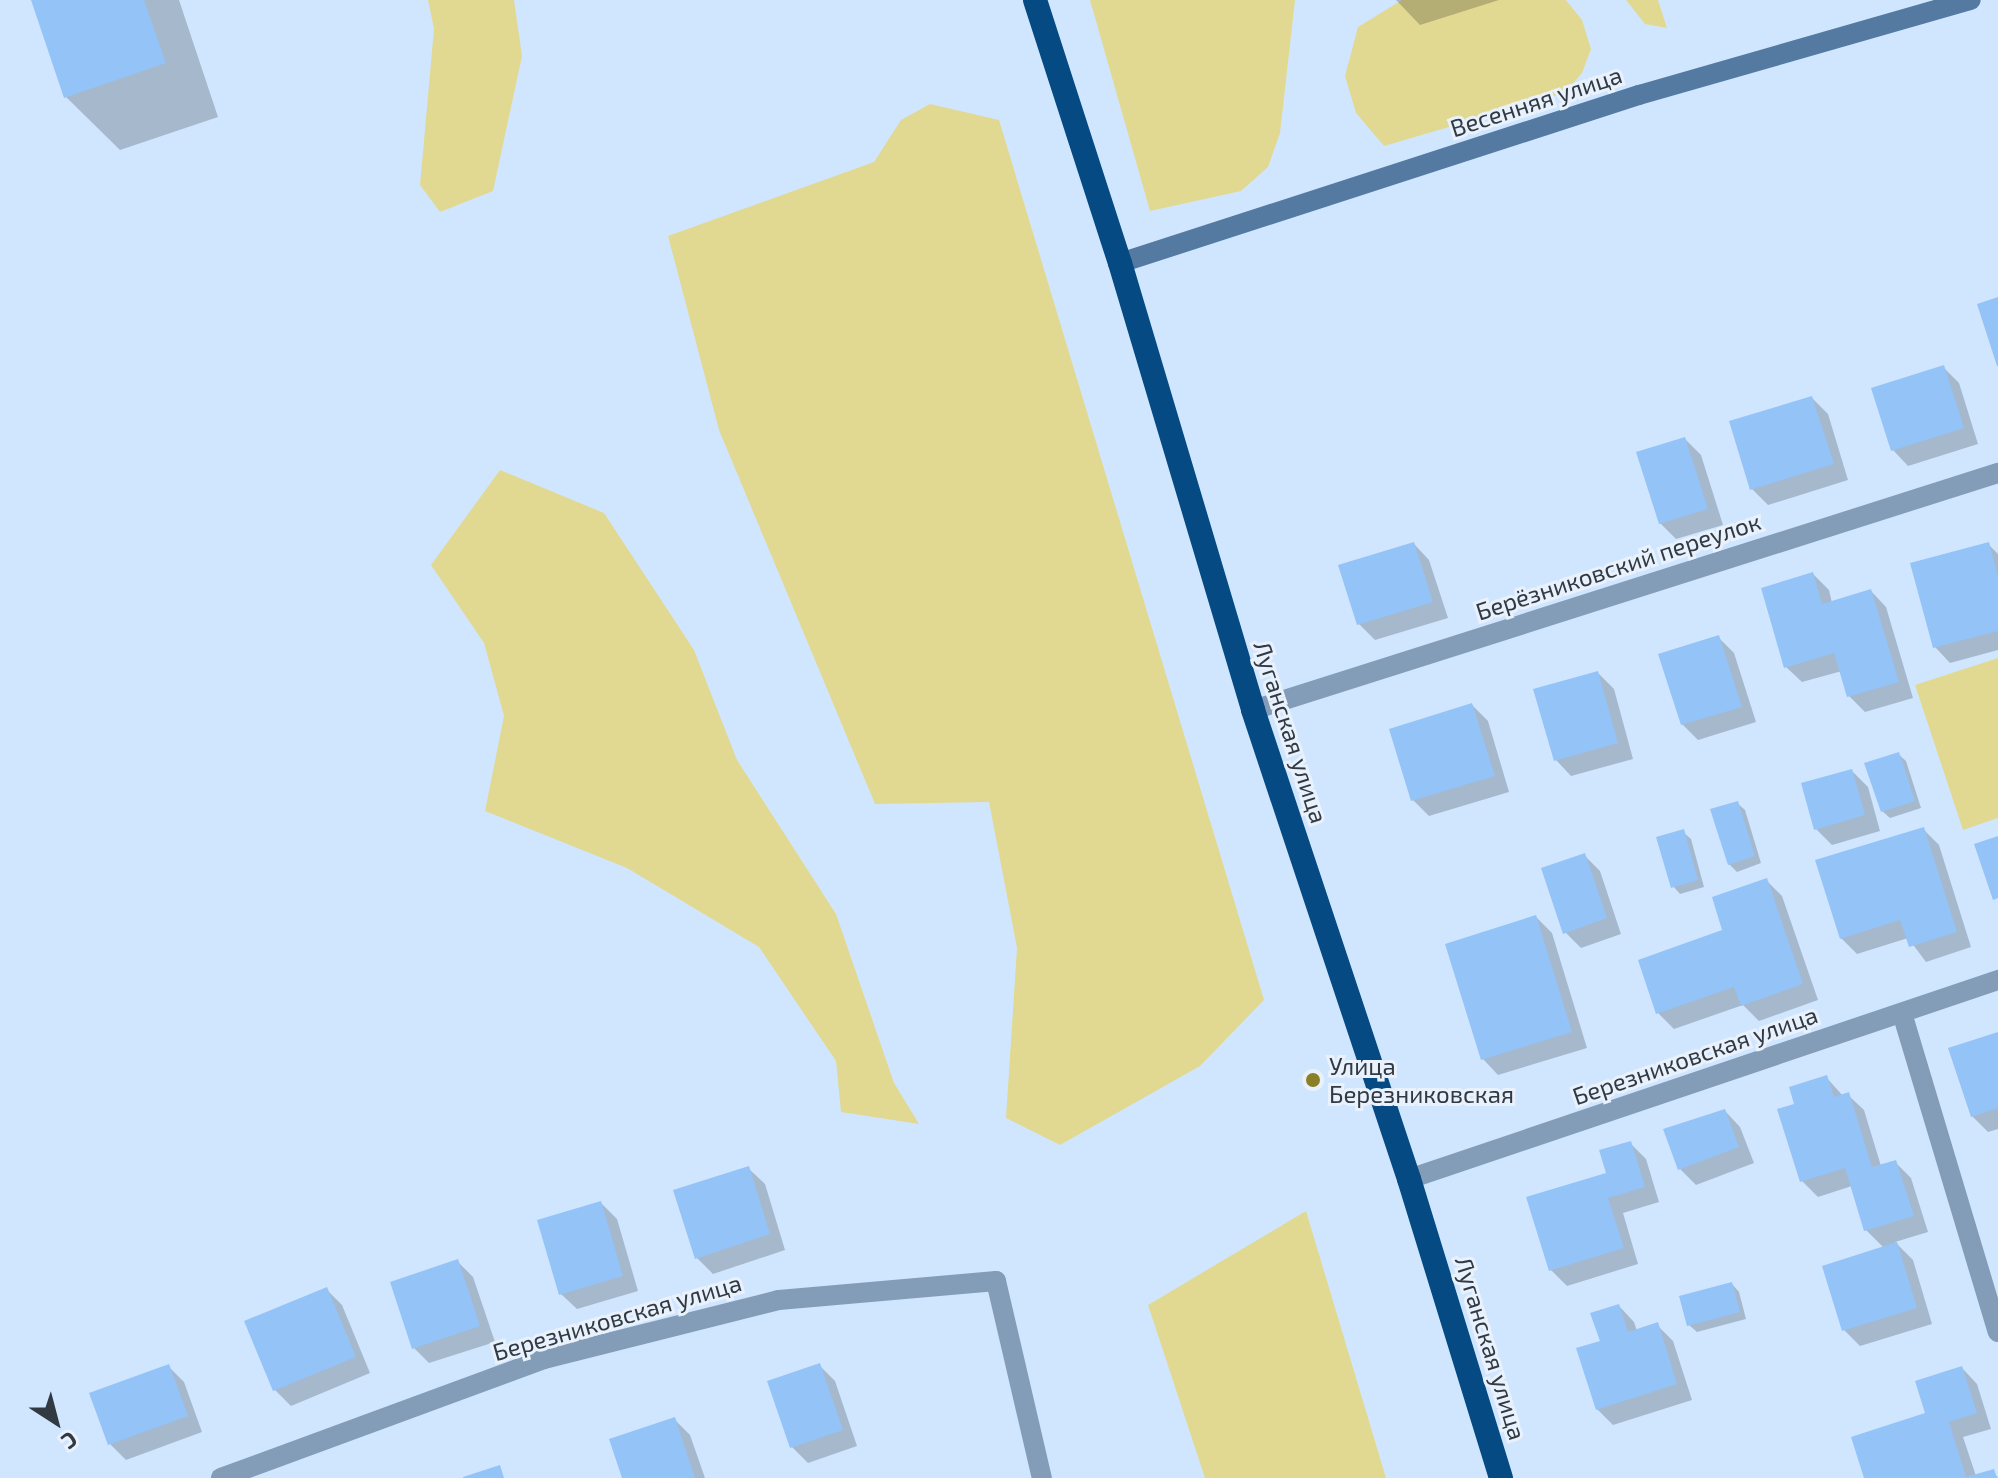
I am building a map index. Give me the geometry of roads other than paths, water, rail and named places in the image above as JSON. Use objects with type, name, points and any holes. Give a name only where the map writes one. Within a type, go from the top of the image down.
[{"type":"highway","name":"Луганская улица","points":[[1035,0],[1120,263],[1253,710],[1409,1179],[1501,1478]]},
{"type":"street","name":"Весенняя улица","points":[[1120,263],[1639,95],[1971,0]]},
{"type":"street","name":"Берёзниковский переулок","points":[[1253,710],[1998,473]]},
{"type":"street","name":"Березниковская улица","points":[[1409,1179],[1998,980]]},
{"type":"street","points":[[1902,1013],[1998,1332]]},
{"type":"street","name":"Березниковская улица","points":[[221,1478],[544,1359],[765,1303],[996,1281],[1042,1478]]},
{"type":"place","name":"Улица Березниковская","points":[[1313,1080]]}]
